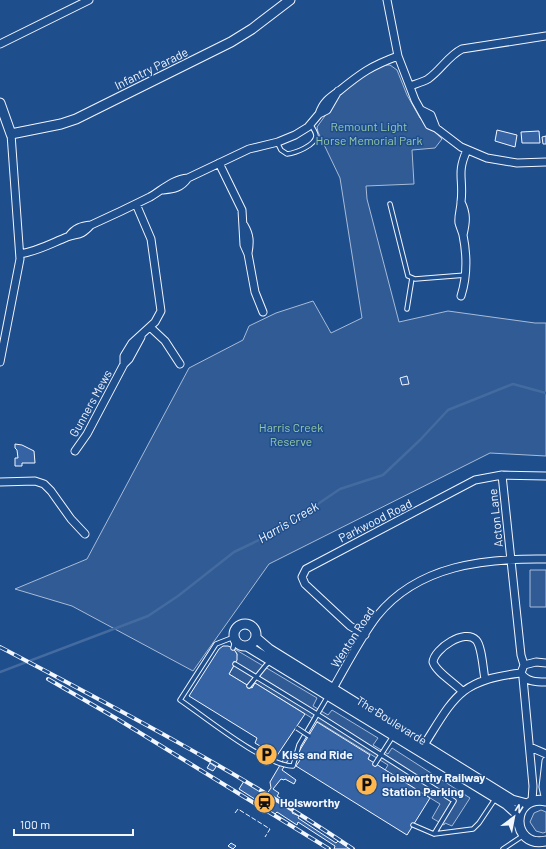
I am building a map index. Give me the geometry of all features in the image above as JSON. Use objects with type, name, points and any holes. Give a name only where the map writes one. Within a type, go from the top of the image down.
[{"type":"street","name":"Infantry Parade","points":[[11,134],[61,124],[76,118],[231,42],[252,30],[290,0]]},
{"type":"street","points":[[387,0],[398,56],[422,115],[429,125],[436,128],[449,139],[467,150],[487,158],[506,162],[546,162]]},
{"type":"street","points":[[0,44],[85,1]]},
{"type":"street","points":[[410,86],[427,79],[442,66],[451,54],[462,48],[546,36]]},
{"type":"street","points":[[20,254],[38,251],[69,236],[76,236],[86,231],[91,225],[136,204],[181,179],[188,178],[255,146],[277,142],[295,135],[310,124],[319,114],[322,106],[329,97],[368,68],[398,56]]},
{"type":"street","points":[[0,102],[11,134],[20,254],[5,345],[0,362]]},
{"type":"street","points":[[461,296],[466,275],[463,234],[459,224],[459,212],[462,202],[460,168],[467,150]]},
{"type":"street","points":[[218,163],[240,205],[244,225],[244,245],[248,254],[255,292],[263,312]]},
{"type":"street","name":"Gunners Mews","points":[[75,451],[87,434],[124,364],[130,360],[141,337],[160,315],[161,302],[152,239],[136,204]]},
{"type":"street","points":[[150,327],[165,341],[180,364]]},
{"type":"street","name":"Parkwood Road","points":[[365,635],[350,626],[305,584],[302,577],[306,569],[474,480],[502,475],[546,476]]},
{"type":"street","name":"Acton Lane","points":[[502,475],[521,654],[524,665]]},
{"type":"street","points":[[0,482],[35,481],[44,484],[51,491],[71,519],[85,534]]},
{"type":"street","name":"Wenton Road","points":[[331,692],[376,618],[391,602],[425,579],[462,565],[483,561],[546,559]]},
{"type":"street","points":[[245,624],[254,628],[256,638],[254,643],[247,646],[234,642],[236,628],[245,624]]},
{"type":"street","points":[[463,692],[455,683],[436,668],[433,662],[438,651],[459,638],[463,636],[472,637],[478,642],[485,679]]},
{"type":"street","name":"The Boulevarde","points":[[256,638],[269,649],[331,692],[396,732],[510,807],[519,819]]},
{"type":"street","name":"The Boulevarde","points":[[247,646],[331,692]]},
{"type":"street","points":[[546,663],[536,662],[524,665],[522,676],[533,786],[530,803],[520,813],[519,819],[519,825],[524,835],[532,841],[546,841]]},
{"type":"street","points":[[424,745],[448,707],[463,692],[485,679],[522,676],[534,682],[546,682]]},
{"type":"street","name":"The Boulevarde","points":[[396,732],[424,745],[512,800],[530,803],[546,801]]},
{"type":"street","points":[[530,747],[546,754]]},
{"type":"street","points":[[546,761],[543,785],[543,792],[546,801]]},
{"type":"lane","points":[[277,142],[281,150],[287,154],[295,153],[312,143],[316,138],[316,133],[310,124]]},
{"type":"lane","points":[[390,204],[402,245],[407,274],[412,278],[466,275]]},
{"type":"lane","points":[[407,308],[412,278]]},
{"type":"lane","points":[[234,642],[216,644],[180,700],[231,736],[276,763],[293,766],[298,745],[331,692]]},
{"type":"lane","points":[[249,686],[266,665],[272,661]]},
{"type":"lane","points":[[235,664],[454,801],[434,834]]},
{"type":"lane","points":[[296,728],[309,736]]},
{"type":"lane","points":[[376,764],[396,732]]},
{"type":"lane","points":[[413,825],[434,834],[473,829],[479,823],[496,798]]},
{"type":"lane","points":[[503,849],[524,835]]},
{"type":"shaded area","name":"Harris Creek Reserve","points":[[384,65],[390,65],[397,70],[407,95],[420,118],[442,139],[435,148],[412,150],[414,184],[366,186],[367,199],[399,322],[448,311],[535,323],[546,323],[546,456],[490,453],[269,564],[193,671],[72,606],[15,589],[87,559],[189,368],[243,340],[249,326],[276,313],[313,301],[331,333],[362,318],[340,178],[317,127],[340,95],[363,75]]},
{"type":"shaded area","points":[[530,570],[546,570],[546,607],[530,607]]},
{"type":"shaded area","points":[[233,648],[317,698],[313,706],[328,715],[332,710],[378,738],[373,745],[388,754],[392,748],[470,798],[452,826],[445,823],[444,825],[432,818],[440,804],[385,770],[388,765],[255,683],[252,688],[229,674],[235,664],[237,654]]},
{"type":"shaded area","points":[[541,810],[546,812],[546,832],[543,833],[536,831],[530,822],[534,813]]},
{"type":"building","points":[[497,130],[517,135],[515,147],[495,141]]},
{"type":"building","points":[[539,131],[540,143],[522,143],[521,132]]},
{"type":"building","points":[[546,136],[546,144],[543,144],[542,137]]},
{"type":"building","points":[[407,376],[409,384],[402,385],[400,378]]},
{"type":"building","points":[[15,444],[22,445],[34,451],[35,463],[22,463],[22,466],[15,466],[15,458],[18,458]]},
{"type":"building","points":[[223,646],[233,648],[237,654],[237,660],[229,674],[252,688],[255,683],[305,714],[276,757],[270,753],[273,748],[267,745],[265,749],[255,743],[257,738],[189,696],[219,649]]},
{"type":"building","name":"Holsworthy Railway Station Parking","points":[[317,722],[370,755],[368,759],[430,798],[407,835],[296,766],[300,760],[295,758]]},
{"type":"building","points":[[286,755],[290,757],[282,770],[296,780],[294,784],[285,779],[281,779],[273,789],[279,793],[277,796],[283,800],[281,804],[293,811],[292,813],[299,816],[298,818],[336,843],[338,841],[350,849],[334,849],[335,846],[298,822],[297,825],[277,812],[275,814],[259,807],[261,803],[239,789],[244,781],[266,795],[271,788],[270,782]]},
{"type":"building","points":[[210,763],[216,767],[213,771],[207,768]]},
{"type":"building","points":[[231,843],[236,846],[233,849],[228,846]]},
{"type":"waterway","name":"Harris Creek","points":[[0,672],[148,616],[178,596],[234,552],[278,531],[340,489],[383,475],[420,440],[448,410],[513,384],[546,393]]},
{"type":"railway","points":[[0,647],[223,768],[267,794],[353,849]]},
{"type":"railway","points":[[48,679],[119,720],[329,849]]},
{"type":"fence","points":[[235,813],[238,809],[270,829],[265,837]]},
{"type":"place","name":"Kiss and Ride","points":[[266,754]]},
{"type":"place","name":"Holsworthy Railway Station Parking","points":[[366,784]]},
{"type":"place","name":"Holsworthy","points":[[264,802]]},
{"type":"park label","name":"Remount Light Horse Memorial Park","points":[[369,133]]}]
